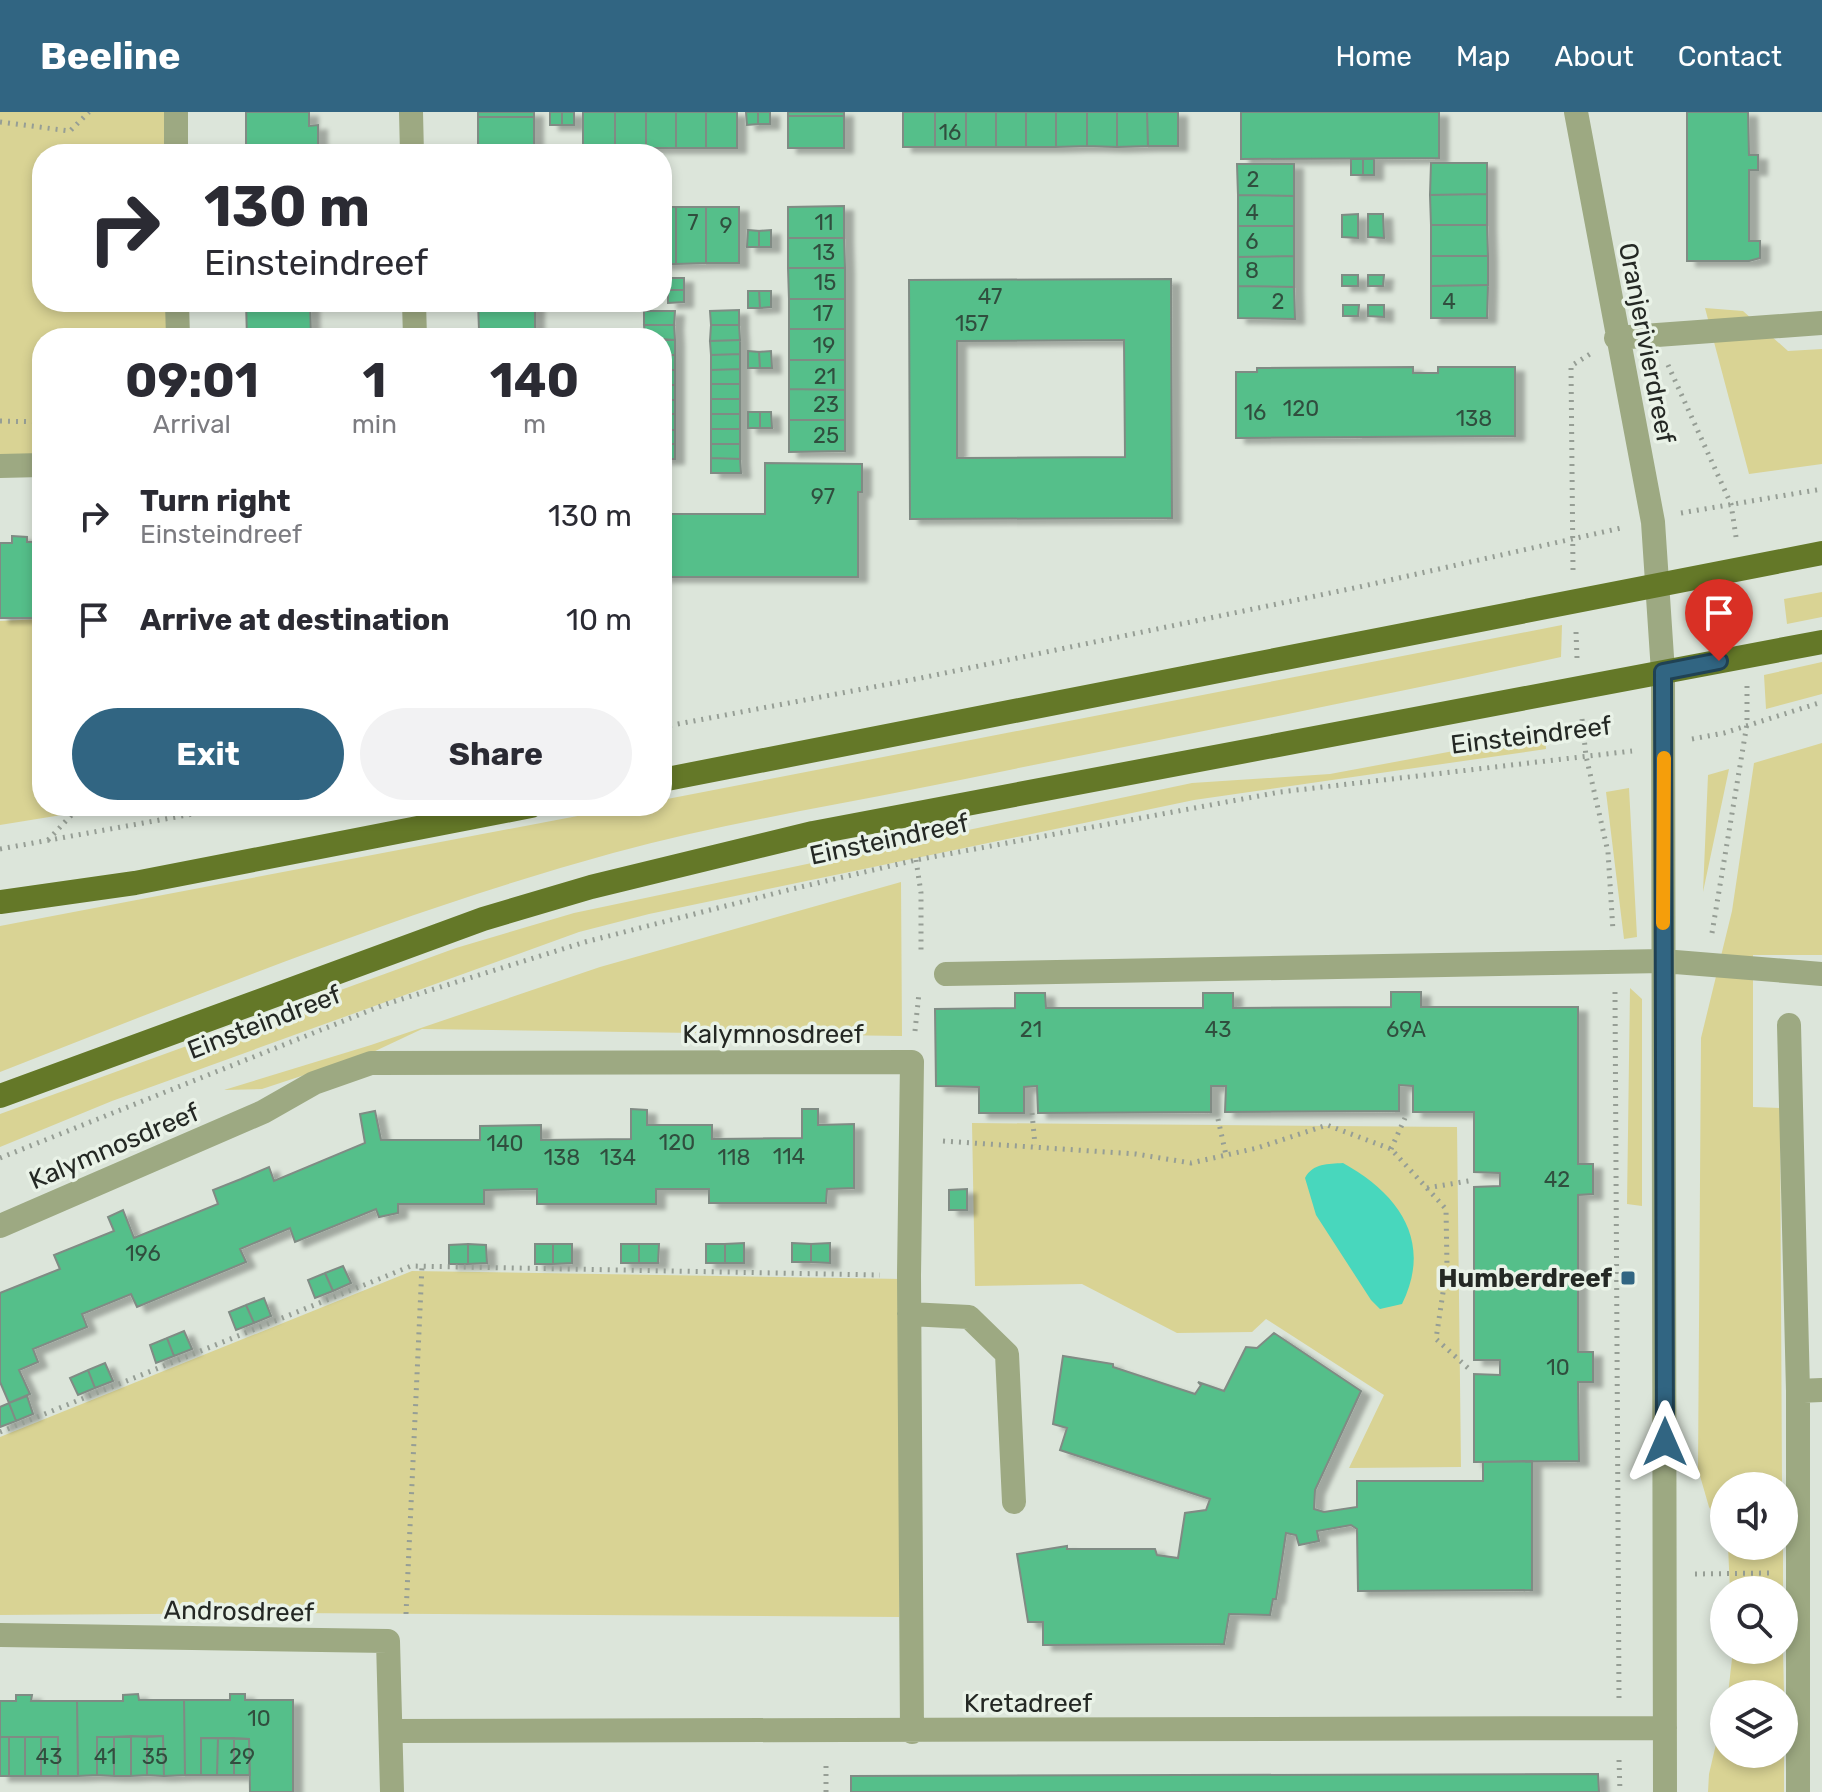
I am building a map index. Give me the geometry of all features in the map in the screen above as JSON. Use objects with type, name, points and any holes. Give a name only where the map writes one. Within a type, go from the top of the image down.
[{"type":"main road","points":[[672,778],[1822,553]]},
{"type":"main road","name":"Einsteindreef","points":[[0,1096],[483,919],[591,887],[813,833],[1822,642]]},
{"type":"main road","points":[[0,902],[135,883],[480,816]]},
{"type":"street","points":[[176,112],[176,144]]},
{"type":"street","points":[[411,112],[412,144]]},
{"type":"street","name":"Oranjerivierdreef","points":[[1576,112],[1616,338],[1653,522],[1656,585]]},
{"type":"street","points":[[1616,338],[1822,323]]},
{"type":"street","points":[[0,466],[32,465]]},
{"type":"street","points":[[1656,585],[1663,672],[1664,744],[1665,1792]]},
{"type":"street","points":[[946,974],[1663,961],[1822,974]]},
{"type":"street","points":[[1789,1025],[1810,1391],[1798,1573],[1798,1792]]},
{"type":"street","name":"Kalymnosdreef","points":[[0,1226],[263,1112],[314,1083],[371,1063],[912,1062],[909,1275],[912,1732]]},
{"type":"street","points":[[909,1314],[969,1317],[1007,1354],[1014,1502]]},
{"type":"street","name":"Androsdreef","points":[[0,1635],[388,1641]]},
{"type":"street","points":[[388,1641],[392,1792]]},
{"type":"street","name":"Kretadreef","points":[[392,1731],[1665,1728]]},
{"type":"path","points":[[0,122],[70,131],[89,112]]},
{"type":"path","points":[[1616,338],[1571,366],[1572,536],[1578,689],[1586,756],[1608,852],[1615,961],[1620,1792]]},
{"type":"path","points":[[0,421],[32,422]]},
{"type":"path","points":[[672,725],[921,678],[1359,587],[1572,536],[1653,522],[1697,509],[1822,489]]},
{"type":"path","name":"Einsteindreef","points":[[0,1158],[386,1004],[585,942],[792,889],[916,860],[1280,792],[1607,756],[1724,733],[1822,702]]},
{"type":"path","points":[[46,841],[70,816]]},
{"type":"path","points":[[0,849],[182,816]]},
{"type":"path","points":[[1032,1113],[1035,1145]]},
{"type":"path","points":[[1391,1149],[1405,1118]]},
{"type":"path","points":[[1218,1119],[1226,1155]]},
{"type":"path","points":[[910,1139],[1035,1145],[1136,1154],[1191,1163],[1327,1125],[1391,1149],[1446,1209],[1447,1266],[1436,1339],[1468,1368]]},
{"type":"path","points":[[1426,1188],[1474,1180]]},
{"type":"path","points":[[0,1432],[411,1266],[909,1275]]},
{"type":"path","points":[[388,1641],[405,1620],[422,1266]]},
{"type":"path","points":[[1692,1574],[1798,1573]]},
{"type":"shaded area","points":[[0,112],[176,112],[176,144],[32,144],[32,312],[177,312],[178,328],[32,328],[32,465],[0,466]]},
{"type":"shaded area","points":[[1705,308],[1743,311],[1788,351],[1822,349],[1822,464],[1749,474]]},
{"type":"shaded area","points":[[1822,592],[1822,617],[1787,624],[1784,599]]},
{"type":"shaded area","points":[[32,619],[32,816],[55,816],[0,825],[0,621]]},
{"type":"shaded area","points":[[1562,625],[1561,657],[725,826],[613,853],[380,927],[0,1072],[0,926],[578,816],[672,816],[672,798]]},
{"type":"shaded area","points":[[1822,662],[1822,694],[1766,709],[1764,675]]},
{"type":"shaded area","points":[[1545,734],[1546,749],[1194,800],[649,914],[579,932],[112,1101],[0,1147],[0,1114],[456,948],[574,913],[1192,783],[1330,774]]},
{"type":"shaded area","points":[[1822,743],[1822,955],[1753,955],[1753,1107],[1780,1108],[1782,1472],[1710,1472],[1710,1509],[1698,1469],[1701,1038],[1732,911],[1754,763]]},
{"type":"shaded area","points":[[1729,769],[1703,892],[1708,775]]},
{"type":"shaded area","points":[[1629,788],[1637,937],[1624,939],[1606,792]]},
{"type":"shaded area","points":[[901,882],[902,1036],[422,1029],[371,1053],[262,1089],[224,1090],[371,1045],[600,967]]},
{"type":"shaded area","points":[[1630,988],[1642,999],[1642,1206],[1627,1204]]},
{"type":"shaded area","points":[[972,1123],[1457,1127],[1461,1467],[1349,1468],[1384,1395],[1266,1319],[1252,1332],[1177,1333],[1082,1284],[975,1286]]},
{"type":"shaded area","points":[[1343,1163],[1380,1189],[1405,1222],[1412,1240],[1414,1260],[1411,1281],[1402,1304],[1380,1309],[1371,1300],[1316,1215],[1305,1178],[1317,1167]]},
{"type":"shaded area","points":[[412,1271],[904,1279],[899,1617],[292,1613],[0,1615],[0,1437]]},
{"type":"shaded area","points":[[1729,1560],[1783,1560],[1783,1576],[1729,1576]]},
{"type":"shaded area","points":[[1731,1664],[1783,1664],[1784,1680],[1730,1680]]},
{"type":"shaded area","points":[[1710,1768],[1784,1768],[1784,1792],[1708,1792]]},
{"type":"building","points":[[246,112],[309,112],[309,126],[318,125],[318,144],[246,144]]},
{"type":"building","points":[[478,112],[534,112],[534,117],[478,117]]},
{"type":"building","points":[[550,112],[562,112],[562,125],[550,125]]},
{"type":"building","points":[[562,112],[574,112],[574,125],[562,125]]},
{"type":"building","points":[[583,112],[615,112],[615,144],[583,144]]},
{"type":"building","points":[[615,112],[646,112],[646,144],[615,144]]},
{"type":"building","points":[[646,112],[676,112],[676,148],[672,148],[672,144],[646,144]]},
{"type":"building","points":[[676,112],[706,112],[706,148],[676,148]]},
{"type":"building","points":[[706,112],[737,112],[737,148],[706,148]]},
{"type":"building","points":[[746,112],[758,112],[758,124],[747,125]]},
{"type":"building","points":[[758,112],[770,112],[770,124],[758,124]]},
{"type":"building","points":[[788,112],[844,112],[844,116],[788,116]]},
{"type":"building","points":[[903,112],[935,112],[935,147],[903,147]]},
{"type":"building","points":[[935,112],[966,112],[966,147],[935,147]]},
{"type":"building","points":[[966,112],[996,112],[996,147],[966,147]]},
{"type":"building","points":[[996,112],[1026,112],[1026,147],[996,147]]},
{"type":"building","points":[[1026,112],[1056,112],[1056,147],[1026,147]]},
{"type":"building","points":[[1056,112],[1087,112],[1087,146],[1056,147]]},
{"type":"building","points":[[1087,112],[1117,112],[1117,147],[1087,146]]},
{"type":"building","points":[[1117,112],[1147,112],[1148,146],[1117,147]]},
{"type":"building","points":[[1147,112],[1178,112],[1178,146],[1148,146]]},
{"type":"building","points":[[1241,112],[1439,112],[1439,158],[1241,159]]},
{"type":"building","points":[[1687,112],[1748,112],[1749,155],[1758,155],[1758,170],[1749,170],[1749,241],[1760,241],[1760,258],[1749,261],[1687,261]]},
{"type":"building","points":[[788,116],[844,116],[844,148],[788,148]]},
{"type":"building","points":[[478,117],[534,117],[534,144],[478,144]]},
{"type":"building","points":[[1351,159],[1363,159],[1363,175],[1351,175]]},
{"type":"building","points":[[1363,159],[1374,159],[1374,175],[1363,175]]},
{"type":"building","points":[[1431,163],[1487,163],[1487,194],[1430,195]]},
{"type":"building","points":[[1237,164],[1294,164],[1294,196],[1238,195]]},
{"type":"building","points":[[1487,194],[1487,225],[1431,225],[1430,195]]},
{"type":"building","points":[[1238,195],[1294,196],[1294,226],[1238,226]]},
{"type":"building","points":[[844,206],[844,238],[788,238],[788,207]]},
{"type":"building","points":[[672,207],[676,207],[676,264],[672,264]]},
{"type":"building","points":[[676,207],[706,207],[706,263],[676,264]]},
{"type":"building","points":[[706,207],[739,207],[739,263],[706,263]]},
{"type":"building","points":[[1358,214],[1358,238],[1342,237],[1342,215]]},
{"type":"building","points":[[1368,214],[1383,214],[1384,238],[1368,237]]},
{"type":"building","points":[[1431,225],[1487,225],[1488,256],[1431,256]]},
{"type":"building","points":[[1238,226],[1294,226],[1294,256],[1238,257]]},
{"type":"building","points":[[748,230],[759,231],[759,247],[747,247]]},
{"type":"building","points":[[771,230],[771,247],[759,247],[759,231]]},
{"type":"building","points":[[788,238],[844,238],[845,268],[788,268]]},
{"type":"building","points":[[1294,256],[1294,287],[1238,286],[1238,257]]},
{"type":"building","points":[[1431,256],[1488,256],[1488,285],[1431,286]]},
{"type":"building","points":[[788,268],[845,268],[845,299],[789,299]]},
{"type":"building","points":[[1342,275],[1358,275],[1358,286],[1342,286]]},
{"type":"building","points":[[1368,275],[1384,275],[1383,286],[1368,286]]},
{"type":"building","points":[[672,278],[684,278],[684,290],[672,290]]},
{"type":"building","points":[[1171,279],[1172,518],[910,519],[909,280]],"holes":[[[1124,340],[1125,457],[957,458],[957,341]]]},
{"type":"building","points":[[1488,285],[1487,318],[1431,318],[1431,286]]},
{"type":"building","points":[[1238,286],[1294,287],[1295,319],[1238,318]]},
{"type":"building","points":[[672,290],[684,290],[684,302],[672,303]]},
{"type":"building","points":[[748,291],[759,291],[760,308],[748,308]]},
{"type":"building","points":[[759,291],[771,291],[771,307],[760,308]]},
{"type":"building","points":[[789,299],[845,299],[845,329],[789,329]]},
{"type":"building","points":[[1343,305],[1359,305],[1358,316],[1343,316]]},
{"type":"building","points":[[1368,305],[1384,305],[1384,317],[1368,316]]},
{"type":"building","points":[[739,310],[739,325],[711,325],[710,311]]},
{"type":"building","points":[[675,311],[674,325],[644,325],[644,312]]},
{"type":"building","points":[[246,312],[310,312],[311,328],[247,328]]},
{"type":"building","points":[[478,312],[535,312],[535,328],[479,328]]},
{"type":"building","points":[[644,325],[674,325],[675,340],[672,340],[672,328],[644,328]]},
{"type":"building","points":[[711,325],[739,325],[740,340],[710,341]]},
{"type":"building","points":[[789,329],[845,329],[845,360],[789,360]]},
{"type":"building","points":[[672,340],[675,340],[675,355],[672,355]]},
{"type":"building","points":[[740,340],[740,354],[711,355],[710,341]]},
{"type":"building","points":[[748,351],[759,352],[760,368],[748,368]]},
{"type":"building","points":[[771,351],[772,368],[760,368],[759,352]]},
{"type":"building","points":[[740,354],[740,369],[711,370],[711,355]]},
{"type":"building","points":[[672,355],[675,355],[675,370],[672,370]]},
{"type":"building","points":[[789,360],[845,360],[845,390],[789,389]]},
{"type":"building","points":[[1413,367],[1413,373],[1438,373],[1438,367],[1515,367],[1515,436],[1236,438],[1236,372],[1257,372],[1257,368]]},
{"type":"building","points":[[740,369],[740,384],[711,384],[711,370]]},
{"type":"building","points":[[672,370],[675,370],[675,385],[672,385]]},
{"type":"building","points":[[711,384],[740,384],[740,399],[711,399]]},
{"type":"building","points":[[672,385],[675,385],[675,400],[672,400]]},
{"type":"building","points":[[789,389],[845,390],[845,420],[789,420]]},
{"type":"building","points":[[711,399],[740,399],[740,414],[711,414]]},
{"type":"building","points":[[672,400],[675,400],[675,414],[672,414]]},
{"type":"building","points":[[748,412],[760,412],[760,428],[748,428]]},
{"type":"building","points":[[760,412],[771,412],[772,428],[760,428]]},
{"type":"building","points":[[672,414],[675,414],[675,430],[672,430]]},
{"type":"building","points":[[711,414],[740,414],[740,429],[711,429]]},
{"type":"building","points":[[789,420],[845,420],[845,451],[789,452]]},
{"type":"building","points":[[711,429],[740,429],[740,444],[711,444]]},
{"type":"building","points":[[672,430],[675,430],[675,444],[672,444]]},
{"type":"building","points":[[672,444],[675,444],[675,459],[672,459]]},
{"type":"building","points":[[711,444],[740,444],[740,459],[711,458]]},
{"type":"building","points":[[711,458],[740,459],[741,473],[711,473]]},
{"type":"building","points":[[765,463],[862,464],[862,492],[858,492],[858,577],[672,577],[672,514],[765,514]]},
{"type":"building","points":[[12,536],[27,537],[27,542],[32,542],[32,618],[0,618],[0,543],[12,543]]},
{"type":"building","points":[[1391,992],[1421,992],[1421,1007],[1578,1007],[1578,1164],[1593,1164],[1593,1194],[1578,1195],[1578,1352],[1593,1352],[1593,1382],[1578,1382],[1579,1461],[1474,1462],[1474,1374],[1500,1375],[1500,1360],[1474,1360],[1474,1187],[1500,1186],[1500,1173],[1474,1172],[1474,1112],[1413,1112],[1413,1086],[1399,1085],[1399,1111],[1225,1112],[1226,1086],[1211,1086],[1211,1112],[1038,1113],[1037,1086],[1024,1087],[1024,1113],[979,1113],[979,1087],[936,1086],[935,1009],[1015,1008],[1015,993],[1045,993],[1046,1008],[1203,1008],[1203,993],[1233,993],[1233,1008],[1391,1007]]},
{"type":"building","points":[[631,1109],[647,1110],[647,1125],[712,1125],[712,1139],[802,1138],[802,1109],[818,1109],[818,1125],[854,1124],[854,1188],[827,1189],[826,1203],[709,1203],[709,1189],[656,1189],[656,1204],[537,1204],[537,1189],[484,1190],[484,1204],[398,1204],[398,1213],[379,1217],[376,1209],[295,1242],[290,1228],[240,1249],[246,1262],[137,1307],[131,1294],[82,1314],[87,1327],[33,1349],[38,1362],[19,1370],[30,1394],[9,1403],[0,1382],[0,1293],[60,1269],[54,1255],[114,1231],[108,1217],[123,1210],[134,1238],[218,1204],[213,1190],[269,1167],[274,1181],[365,1143],[360,1114],[375,1111],[381,1140],[480,1140],[480,1126],[541,1125],[541,1140],[631,1139]]},
{"type":"building","points":[[967,1189],[967,1210],[949,1210],[949,1190]]},
{"type":"building","points":[[744,1243],[744,1263],[725,1263],[725,1244]]},
{"type":"building","points":[[792,1243],[811,1244],[811,1262],[792,1262]]},
{"type":"building","points":[[830,1243],[830,1263],[811,1262],[811,1244]]},
{"type":"building","points":[[468,1244],[468,1264],[449,1264],[449,1245]]},
{"type":"building","points":[[468,1244],[486,1245],[487,1263],[468,1264]]},
{"type":"building","points":[[535,1244],[553,1244],[553,1264],[535,1264]]},
{"type":"building","points":[[553,1244],[572,1244],[572,1263],[553,1264]]},
{"type":"building","points":[[621,1244],[639,1244],[639,1263],[621,1263]]},
{"type":"building","points":[[639,1244],[659,1244],[658,1263],[639,1263]]},
{"type":"building","points":[[706,1244],[725,1244],[725,1263],[706,1263]]},
{"type":"building","points":[[343,1266],[351,1283],[333,1291],[325,1273]]},
{"type":"building","points":[[325,1273],[333,1291],[315,1298],[308,1280]]},
{"type":"building","points":[[264,1298],[271,1316],[254,1323],[246,1305]]},
{"type":"building","points":[[246,1305],[254,1323],[236,1330],[229,1312]]},
{"type":"building","points":[[184,1331],[192,1349],[174,1356],[167,1338]]},
{"type":"building","points":[[1274,1333],[1361,1391],[1315,1490],[1314,1509],[1324,1512],[1357,1507],[1357,1481],[1483,1481],[1483,1462],[1532,1461],[1532,1590],[1358,1591],[1357,1529],[1351,1525],[1317,1531],[1319,1541],[1299,1545],[1296,1535],[1286,1533],[1276,1599],[1273,1599],[1270,1615],[1229,1614],[1224,1644],[1043,1645],[1043,1622],[1028,1622],[1017,1554],[1067,1546],[1067,1549],[1155,1549],[1157,1555],[1178,1558],[1185,1513],[1206,1510],[1210,1499],[1060,1450],[1067,1428],[1053,1424],[1063,1356],[1113,1364],[1113,1367],[1195,1394],[1201,1385],[1198,1382],[1224,1391],[1246,1347],[1257,1348]]},
{"type":"building","points":[[167,1338],[174,1356],[156,1363],[150,1345]]},
{"type":"building","points":[[105,1363],[113,1381],[95,1388],[88,1370]]},
{"type":"building","points":[[88,1370],[95,1388],[78,1395],[70,1378]]},
{"type":"building","points":[[27,1396],[33,1414],[16,1421],[9,1403]]},
{"type":"building","points":[[9,1403],[16,1421],[0,1427],[0,1407]]},
{"type":"building","points":[[138,1694],[139,1700],[184,1700],[185,1775],[164,1776],[163,1736],[97,1737],[97,1775],[78,1776],[77,1701],[123,1701],[123,1695]]},
{"type":"building","points":[[230,1694],[245,1694],[245,1700],[293,1700],[293,1792],[250,1792],[249,1739],[201,1738],[201,1775],[185,1775],[184,1700],[230,1700]]},
{"type":"building","points":[[16,1695],[32,1695],[31,1701],[77,1701],[78,1776],[58,1776],[58,1737],[0,1737],[0,1701],[16,1701]]},
{"type":"building","points":[[131,1736],[147,1737],[147,1775],[131,1776]]},
{"type":"building","points":[[131,1736],[131,1776],[114,1776],[114,1737]]},
{"type":"building","points":[[163,1736],[164,1776],[147,1775],[147,1737]]},
{"type":"building","points":[[0,1737],[9,1737],[9,1776],[0,1776]]},
{"type":"building","points":[[9,1737],[25,1737],[25,1776],[9,1776]]},
{"type":"building","points":[[25,1737],[41,1737],[41,1776],[25,1776]]},
{"type":"building","points":[[41,1737],[58,1737],[58,1776],[41,1776]]},
{"type":"building","points":[[97,1737],[114,1737],[114,1776],[97,1775]]},
{"type":"building","points":[[201,1738],[218,1738],[217,1775],[201,1775]]},
{"type":"building","points":[[218,1738],[234,1738],[234,1775],[217,1775]]},
{"type":"building","points":[[234,1738],[249,1739],[250,1775],[234,1775]]},
{"type":"building","points":[[1598,1774],[1599,1792],[851,1792],[851,1776]]},
{"type":"slow traffic","points":[[1663,923],[1664,758]]},
{"type":"place","name":"Humberdreef","points":[[1628,1278]]},
{"type":"route","points":[[1665,1442],[1663,672],[1719,661]]}]
